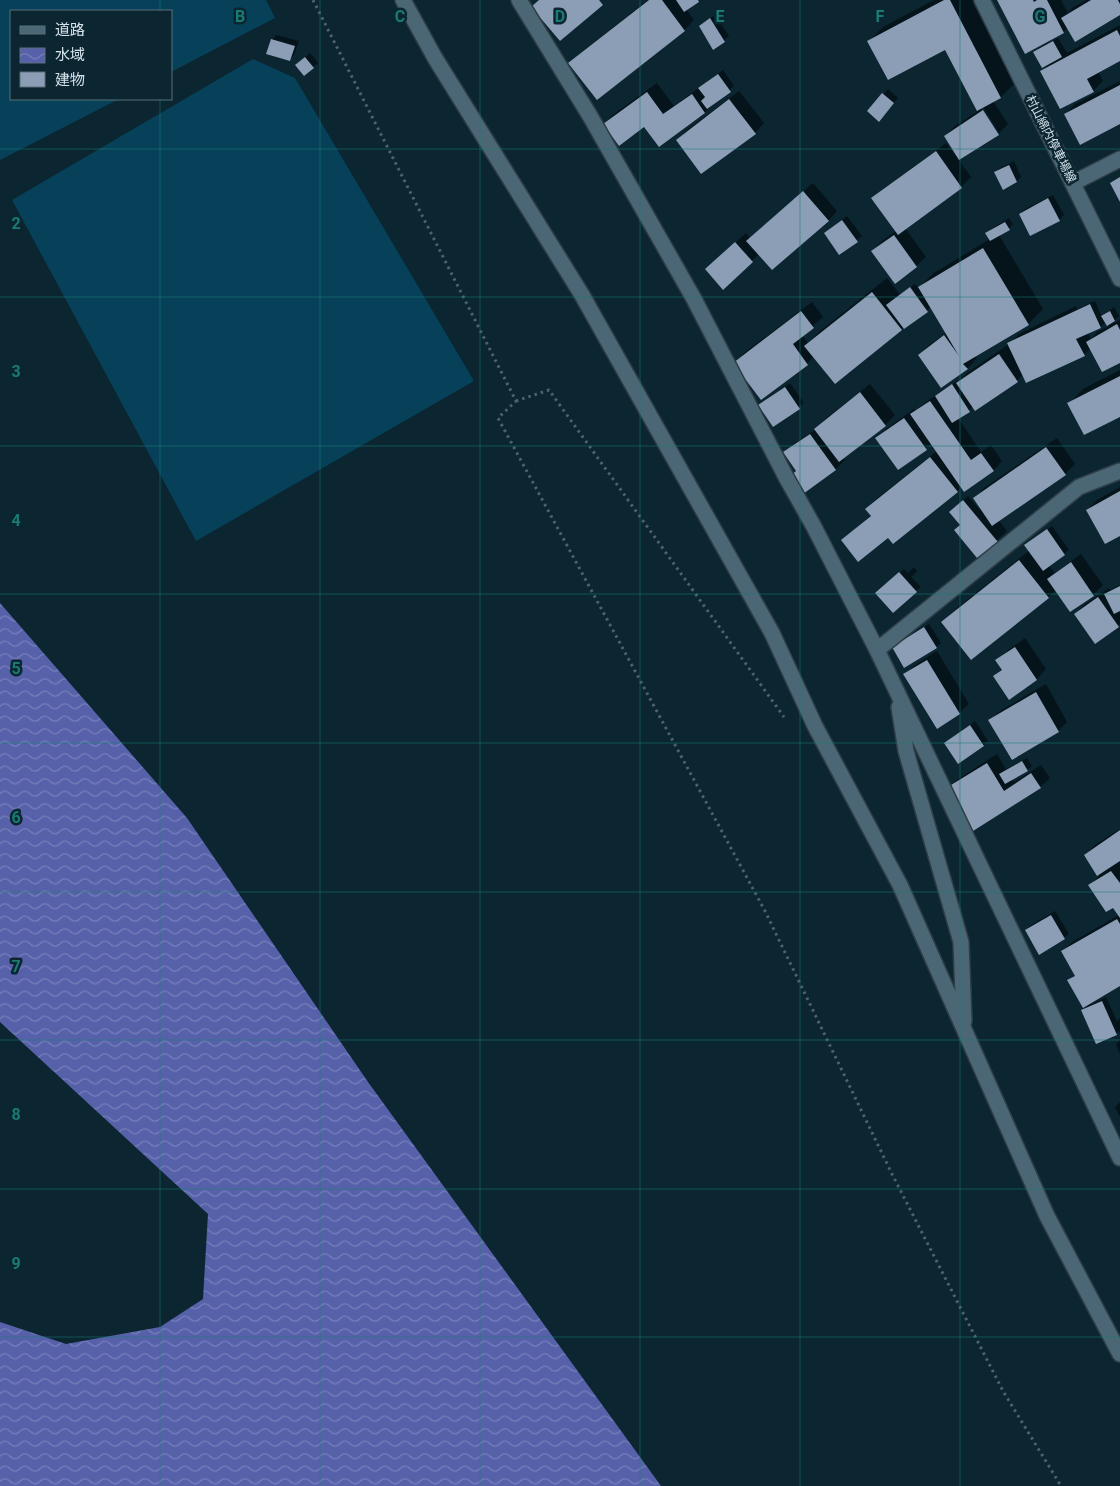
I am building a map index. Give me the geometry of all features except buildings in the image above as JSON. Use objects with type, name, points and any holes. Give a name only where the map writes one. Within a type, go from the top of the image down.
[{"type":"street","points":[[404,0],[435,58],[582,295],[772,633],[815,726],[900,886],[1047,1216],[1120,1354]]},
{"type":"street","points":[[519,0],[590,116],[694,299],[817,534],[897,691],[1120,1158]]},
{"type":"street","name":"村山綿内停車場線","points":[[982,0],[1120,279]]},
{"type":"street","points":[[1073,183],[1120,159]]},
{"type":"street","points":[[877,650],[1079,488],[1120,471]]},
{"type":"street","points":[[897,691],[906,751],[961,942],[964,1030]]},
{"type":"path","points":[[313,0],[516,401]]},
{"type":"path","points":[[785,719],[549,390],[516,401],[498,418],[765,911],[892,1174],[1004,1391],[1061,1486]]},
{"type":"shaded area","points":[[0,0],[266,0],[275,18],[172,71],[172,10],[10,10],[10,100],[117,100],[0,160]]},
{"type":"shaded area","points":[[253,59],[295,78],[474,381],[196,541],[12,200]]},
{"type":"water","points":[[0,603],[187,818],[368,1082],[661,1486],[0,1486],[0,1322],[66,1344],[160,1327],[203,1299],[208,1214],[0,1022]]}]
